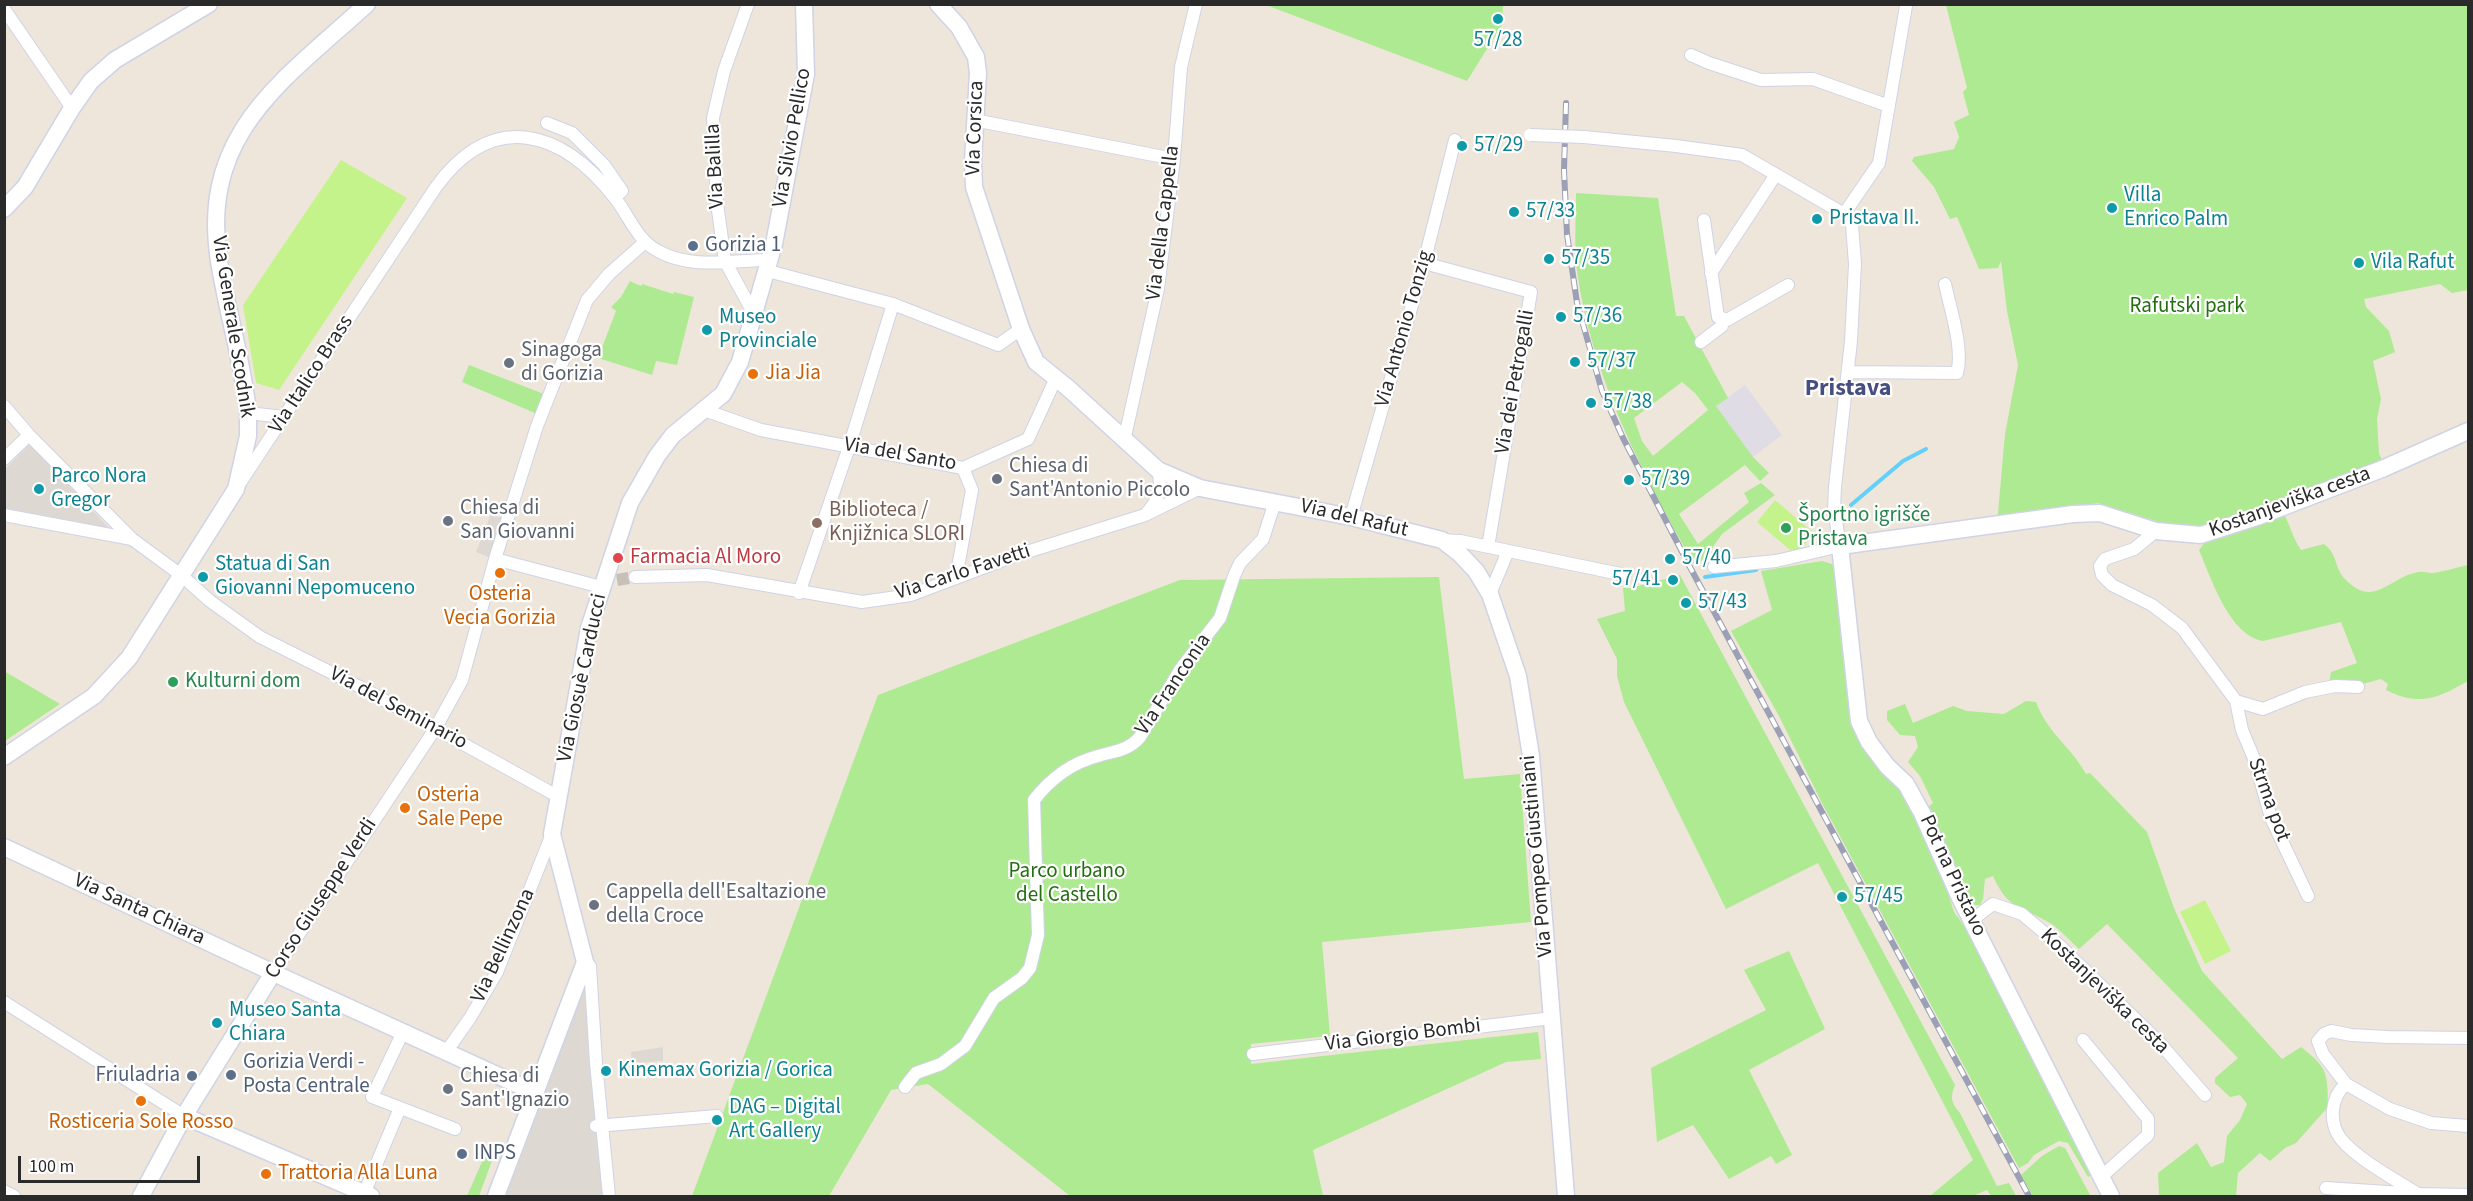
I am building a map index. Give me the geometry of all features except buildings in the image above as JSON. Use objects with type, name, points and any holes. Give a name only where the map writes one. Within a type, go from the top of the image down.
[{"type":"main road","points":[[4,209],[25,187],[72,108],[91,81],[115,60],[209,4]]},
{"type":"main road","name":"Via Generale Scodnik","points":[[236,489],[248,436],[248,413],[219,261],[214,220],[225,163],[238,135],[254,111],[367,4]]},
{"type":"main road","name":"Via Silvio Pellico","points":[[754,314],[769,266],[806,74],[807,42],[804,4]]},
{"type":"main road","name":"Via Corsica","points":[[938,4],[959,27],[976,57],[978,73],[974,120],[974,187],[1021,329],[1036,362]]},
{"type":"main road","name":"Via Giosuè Carducci","points":[[552,834],[589,628],[607,583],[630,503],[657,456],[673,435],[723,394],[736,370],[754,314]]},
{"type":"main road","name":"Via del Rafut","points":[[1036,362],[1158,470],[1200,488],[1352,516],[1442,540]]},
{"type":"main road","name":"Kostanjeviška cesta","points":[[1840,546],[2073,514],[2100,513],[2156,531],[2201,535],[2382,469],[2469,431]]},
{"type":"main road","name":"Via Italico Brass","points":[[4,757],[94,696],[129,658],[236,489]]},
{"type":"main road","name":"Via Pompeo Giustiniani","points":[[1442,540],[1476,571],[1490,594],[1518,676],[1531,756],[1566,1197]]},
{"type":"main road","name":"Pot na Pristavo","points":[[1840,546],[1859,721],[1869,742],[1887,766],[1906,784],[1922,813],[1972,920],[2111,1197]]},
{"type":"main road","points":[[496,1197],[539,1094],[585,962],[552,834]]},
{"type":"main road","name":"Via Santa Chiara","points":[[4,847],[539,1094]]},
{"type":"main road","name":"Corso Giuseppe Verdi","points":[[141,1197],[184,1116],[273,973]]},
{"type":"main road","points":[[184,1116],[366,1196]]},
{"type":"street","name":"Via Balilla","points":[[725,261],[717,203],[713,118],[724,71],[748,4]]},
{"type":"street","name":"Via della Cappella","points":[[1124,441],[1158,289],[1174,159],[1181,67],[1196,4]]},
{"type":"street","points":[[1844,214],[1879,162],[1906,6]]},
{"type":"street","points":[[4,9],[72,108]]},
{"type":"street","points":[[1691,55],[1761,80],[1814,79],[1888,106]]},
{"type":"street","points":[[974,120],[1174,159]]},
{"type":"street","points":[[547,123],[572,133],[604,165],[622,191],[615,197]]},
{"type":"street","points":[[1530,135],[1584,137],[1742,155],[1844,214],[1852,225],[1855,264],[1848,372],[1835,487],[1834,509],[1840,546]]},
{"type":"street","name":"Via Italico Brass","points":[[236,489],[436,187],[450,168],[478,146],[495,140],[530,138],[546,141],[566,151],[615,197],[645,242]]},
{"type":"street","name":"Via Antonio Tonzig","points":[[1352,516],[1424,263],[1455,140]]},
{"type":"street","points":[[1711,273],[1775,176]]},
{"type":"street","points":[[1704,220],[1718,317],[1727,320],[1738,315],[1788,285]]},
{"type":"street","points":[[645,242],[659,252],[695,263],[725,261],[769,266],[893,304],[998,345],[1021,329]]},
{"type":"street","name":"Corso Giuseppe Verdi","points":[[273,973],[435,729],[462,680],[495,559],[542,416],[587,300],[609,274],[645,242]]},
{"type":"street","points":[[725,261],[754,314]]},
{"type":"street","name":"Via dei Petrogalli","points":[[1424,263],[1531,292],[1488,547]]},
{"type":"street","points":[[1848,372],[1957,373],[1959,365],[1954,325],[1945,285]]},
{"type":"street","points":[[799,593],[849,447],[893,304]]},
{"type":"street","points":[[1701,342],[1722,326],[1722,318]]},
{"type":"street","name":"Via del Santo","points":[[704,410],[761,430],[963,468],[1028,439],[1056,378]]},
{"type":"street","name":"Via del Seminario","points":[[4,406],[29,435],[132,539],[181,575],[210,601],[260,637],[364,688],[559,797]]},
{"type":"street","points":[[248,413],[284,417]]},
{"type":"street","points":[[4,459],[29,435]]},
{"type":"street","points":[[956,578],[972,490],[963,468]]},
{"type":"street","points":[[1145,514],[1155,503],[1161,491],[1158,470]]},
{"type":"street","name":"Via Carlo Favetti","points":[[635,577],[707,575],[799,593],[862,602],[911,595],[1017,555],[1145,514],[1200,488]]},
{"type":"street","name":"Via Franconia","points":[[905,1087],[916,1073],[941,1064],[965,1046],[994,998],[1022,978],[1030,968],[1038,935],[1034,800],[1058,774],[1097,756],[1121,751],[1140,737],[1180,670],[1220,618],[1240,563],[1263,539],[1269,527],[1275,502]]},
{"type":"street","points":[[4,515],[132,539]]},
{"type":"street","name":"Strma pot","points":[[2156,531],[2134,549],[2105,559],[2100,566],[2102,575],[2112,585],[2152,604],[2182,628],[2236,701],[2242,730],[2255,761],[2271,818],[2308,896]]},
{"type":"street","name":"Via del Rafut","points":[[1442,540],[1625,575]]},
{"type":"street","name":"Kostanjeviška cesta","points":[[1714,567],[1776,561],[1840,546]]},
{"type":"street","points":[[1490,594],[1508,551]]},
{"type":"street","points":[[495,559],[607,583]]},
{"type":"street","points":[[2236,701],[2263,709],[2305,692],[2335,686],[2358,687]]},
{"type":"street","name":"Via Bellinzona","points":[[446,1052],[470,1018],[497,972],[552,834]]},
{"type":"street","name":"Kostanjeviška cesta","points":[[1972,920],[1993,904],[2022,914],[2059,945],[2158,1041],[2205,1095]]},
{"type":"street","points":[[585,962],[590,966],[599,1126],[609,1197]]},
{"type":"street","points":[[4,1002],[184,1116]]},
{"type":"street","name":"Via Giorgio Bombi","points":[[1253,1054],[1552,1018]]},
{"type":"street","points":[[2469,1038],[2388,1037],[2331,1031],[2324,1034],[2318,1041],[2323,1054],[2346,1084],[2390,1109],[2431,1123],[2469,1126]]},
{"type":"street","points":[[403,1032],[372,1097],[455,1129]]},
{"type":"street","points":[[2083,1040],[2148,1119],[2148,1135],[2101,1177]]},
{"type":"street","points":[[2346,1084],[2338,1091],[2331,1113],[2340,1138],[2365,1159],[2418,1194]]},
{"type":"street","points":[[366,1196],[399,1108]]},
{"type":"street","points":[[599,1126],[717,1116]]},
{"type":"street","points":[[2326,1188],[2418,1194],[2469,1194]]},
{"type":"street","points":[[4,1191],[14,1197]]},
{"type":"shaded area","points":[[1745,385],[1782,435],[1753,457],[1716,406]]},
{"type":"shaded area","name":"Parco Nora Gregor","points":[[30,444],[109,528],[5,508],[4,470]]},
{"type":"shaded area","points":[[491,514],[506,520],[493,559],[476,552]]},
{"type":"shaded area","points":[[589,977],[596,1126],[603,1196],[506,1196]]},
{"type":"shaded area","points":[[663,1047],[663,1061],[632,1063],[631,1052]]},
{"type":"green space","points":[[1266,5],[1503,5],[1502,25],[1467,81]]},
{"type":"green space","name":"Rafutski park","points":[[1946,5],[2468,5],[2468,290],[2452,293],[2440,284],[2364,299],[2366,307],[2389,331],[2395,352],[2373,361],[2381,399],[2377,419],[2379,453],[2383,463],[2201,535],[2098,503],[1997,524],[2005,434],[2018,365],[2007,311],[2001,261],[1998,268],[1979,269],[1957,217],[1950,219],[1934,187],[1912,161],[1914,157],[1954,149],[1959,137],[1954,122],[1969,115],[1963,92],[1967,88]]},
{"type":"green space","points":[[341,160],[407,198],[279,390],[256,383],[243,305]]},
{"type":"green space","points":[[1576,193],[1658,198],[1676,316],[1684,316],[1728,398],[1716,406],[1753,457],[1769,473],[1760,481],[1745,465],[1679,514],[1698,544],[1749,502],[1744,493],[1761,483],[1775,495],[1722,534],[1704,560],[1693,563],[1655,493],[1621,422],[1594,349],[1577,271]],"holes":[[[1682,382],[1695,393],[1708,410],[1653,456],[1642,441],[1634,418]]]},
{"type":"green space","points":[[630,281],[673,294],[674,292],[694,297],[677,365],[656,361],[652,375],[598,358],[616,311],[611,307],[621,297]]},
{"type":"green space","points":[[469,365],[549,396],[542,416],[462,382]]},
{"type":"green space","name":"Športno igrišče Pristava","points":[[1775,500],[1814,533],[1796,555],[1757,522]]},
{"type":"green space","points":[[2284,514],[2301,550],[2324,544],[2332,552],[2345,579],[2355,588],[2365,592],[2382,589],[2419,572],[2432,573],[2468,565],[2468,681],[2438,696],[2419,699],[2386,690],[2388,684],[2381,679],[2359,685],[2329,685],[2331,672],[2357,663],[2341,622],[2263,641],[2251,637],[2240,628],[2223,604],[2199,550],[2205,542]]},
{"type":"green space","points":[[1822,561],[1832,564],[1835,568],[1848,689],[1901,787],[1939,866],[1954,912],[1969,932],[2092,1175],[2088,1177],[2068,1143],[2059,1141],[2034,1155],[2028,1163],[2019,1168],[1822,803],[1779,716],[1731,631],[1772,610],[1761,571]]},
{"type":"green space","points":[[1680,575],[1955,1085],[1952,1093],[1953,1103],[1997,1186],[2009,1183],[2016,1196],[1991,1196],[1987,1190],[1973,1196],[1930,1196],[1973,1160],[1818,863],[1726,909],[1624,702],[1617,676],[1617,659],[1597,619],[1625,611],[1623,588]]},
{"type":"green space","name":"Parco urbano del Castello","points":[[1439,577],[1464,779],[1520,774],[1531,922],[1322,942],[1330,1036],[1251,1044],[1251,1064],[1538,1032],[1541,1059],[1506,1062],[1313,1150],[1323,1196],[1070,1196],[928,1084],[891,1090],[829,1196],[692,1196],[878,695],[1180,580]]},
{"type":"green space","points":[[4,671],[60,704],[5,741],[4,741]]},
{"type":"green space","points":[[2026,701],[2036,702],[2046,722],[2086,774],[2090,773],[2147,832],[2174,908],[2202,971],[2282,1059],[2301,1047],[2317,1061],[2325,1072],[2328,1107],[2296,1143],[2285,1148],[2270,1161],[2260,1153],[2238,1173],[2236,1196],[2159,1196],[2158,1173],[2197,1143],[2211,1167],[2224,1162],[2227,1136],[2240,1120],[2247,1104],[2240,1095],[2230,1097],[2215,1083],[2215,1078],[2238,1058],[2107,924],[2079,949],[2050,923],[2010,901],[1993,876],[1985,879],[1983,899],[1980,905],[1975,905],[1966,897],[1926,809],[1933,803],[1920,776],[1908,762],[1918,747],[1915,736],[1900,735],[1887,720],[1887,711],[1905,704],[1913,723],[1953,706],[1967,711],[2004,714]]},
{"type":"green space","points":[[2205,900],[2231,951],[2205,964],[2180,912]]},
{"type":"green space","points":[[1789,951],[1825,1029],[1749,1070],[1792,1155],[1776,1164],[1771,1156],[1729,1179],[1693,1125],[1657,1142],[1651,1068],[1766,1010],[1744,970]]},
{"type":"green space","points":[[2059,1146],[2065,1148],[2090,1195],[2102,1196],[2033,1196],[2021,1175],[2042,1156]]},
{"type":"green space","points":[[488,1148],[496,1150],[479,1196],[467,1196]]},
{"type":"waterway","points":[[1851,505],[1903,461],[1926,449]]},
{"type":"waterway","points":[[1705,577],[1756,570]]},
{"type":"tunnel","points":[[617,580],[635,577]]},
{"type":"railway","points":[[1566,103],[1564,170],[1567,234],[1577,303],[1602,391],[1623,438],[1691,569],[2029,1196]]},
{"type":"place","name":"57/28","points":[[1498,19]]},
{"type":"place","name":"57/29","points":[[1462,146]]},
{"type":"place","name":"Villa Enrico Palm","points":[[2112,208]]},
{"type":"place","name":"57/33","points":[[1514,212]]},
{"type":"place","name":"Pristava II.","points":[[1817,219]]},
{"type":"place","name":"Gorizia 1","points":[[693,246]]},
{"type":"place","name":"57/35","points":[[1549,259]]},
{"type":"place","name":"Vila Rafut","points":[[2359,263]]},
{"type":"place","name":"57/36","points":[[1561,317]]},
{"type":"place","name":"Museo Provinciale","points":[[707,330]]},
{"type":"place","name":"57/37","points":[[1575,362]]},
{"type":"place","name":"Sinagoga di Gorizia","points":[[509,363]]},
{"type":"place","name":"Jia Jia","points":[[753,374]]},
{"type":"place","name":"57/38","points":[[1591,403]]},
{"type":"place","name":"Chiesa di Sant'Antonio Piccolo","points":[[997,479]]},
{"type":"place","name":"57/39","points":[[1629,480]]},
{"type":"place","name":"Parco Nora Gregor","points":[[39,489]]},
{"type":"place","name":"Chiesa di San Giovanni","points":[[448,521]]},
{"type":"place","name":"Biblioteca / Knjižnica SLORI","points":[[817,523]]},
{"type":"place","name":"Športno igrišče Pristava","points":[[1786,528]]},
{"type":"place","name":"Farmacia Al Moro","points":[[618,558]]},
{"type":"place","name":"57/40","points":[[1670,559]]},
{"type":"place","name":"Osteria Vecia Gorizia","points":[[500,573]]},
{"type":"place","name":"Statua di San Giovanni Nepomuceno","points":[[203,577]]},
{"type":"place","name":"57/41","points":[[1673,580]]},
{"type":"place","name":"57/43","points":[[1686,603]]},
{"type":"place","name":"Kulturni dom","points":[[173,682]]},
{"type":"place","name":"Osteria Sale Pepe","points":[[405,808]]},
{"type":"place","name":"57/45","points":[[1842,897]]},
{"type":"place","name":"Cappella dell'Esaltazione della Croce","points":[[594,905]]},
{"type":"place","name":"Museo Santa Chiara","points":[[217,1023]]},
{"type":"place","name":"Kinemax Gorizia / Gorica","points":[[606,1071]]},
{"type":"place","name":"Gorizia Verdi - Posta Centrale","points":[[231,1075]]},
{"type":"place","name":"Friuladria","points":[[192,1076]]},
{"type":"place","name":"Chiesa di Sant'Ignazio","points":[[448,1089]]},
{"type":"place","name":"Rosticeria Sole Rosso","points":[[141,1101]]},
{"type":"place","name":"DAG – Digital Art Gallery","points":[[717,1120]]},
{"type":"place","name":"INPS","points":[[462,1154]]},
{"type":"place","name":"Trattoria Alla Luna","points":[[266,1174]]},
{"type":"district","name":"Pristava","points":[[1848,390]]}]
